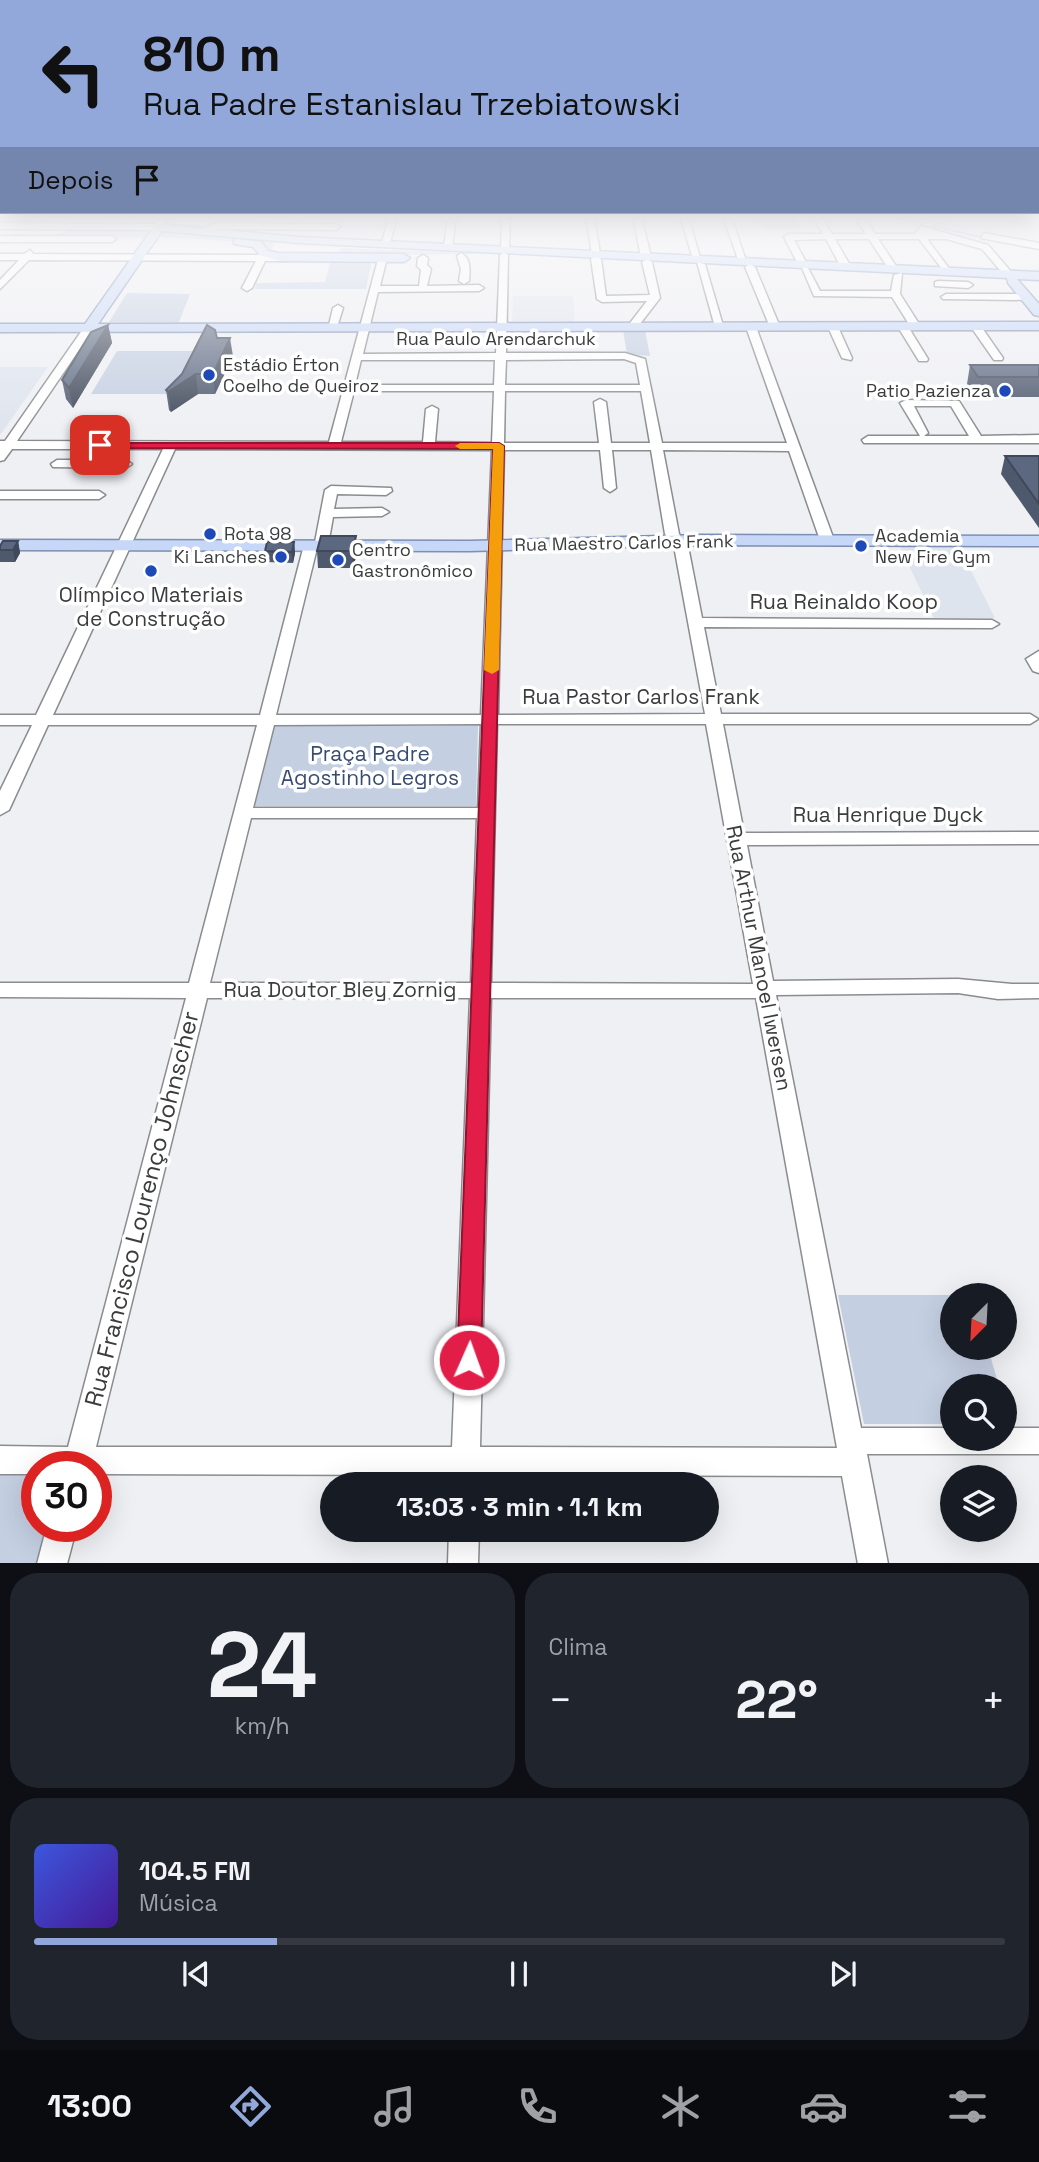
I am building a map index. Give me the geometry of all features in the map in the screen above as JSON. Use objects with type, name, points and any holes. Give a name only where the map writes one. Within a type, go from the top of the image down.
[{"type":"main road","points":[[89,328],[116,289]]},
{"type":"main road","points":[[1020,289],[1039,312]]},
{"type":"main road","points":[[0,328],[1039,327]]},
{"type":"main road","name":"Rua Maestro Carlos Frank","points":[[0,545],[495,545],[677,540],[1039,541]]},
{"type":"street","points":[[334,446],[374,289],[380,289]]},
{"type":"street","points":[[466,1472],[503,289]]},
{"type":"street","points":[[601,289],[603,299],[654,298]]},
{"type":"street","points":[[632,327],[654,298],[652,289]]},
{"type":"street","points":[[708,289],[720,327]]},
{"type":"street","points":[[758,289],[775,327]]},
{"type":"street","points":[[815,289],[817,294],[895,294]]},
{"type":"street","points":[[895,289],[923,359]]},
{"type":"street","points":[[946,297],[1027,297]]},
{"type":"street","points":[[332,327],[338,308]]},
{"type":"street","points":[[751,327],[827,540]]},
{"type":"street","points":[[833,327],[848,358]]},
{"type":"street","points":[[976,327],[998,358]]},
{"type":"street","points":[[0,457],[4,445],[89,328]]},
{"type":"street","name":"Rua Paulo Arendarchuk","points":[[357,357],[635,357]]},
{"type":"street","name":"Rua Arthur Manoel Iwersen","points":[[635,357],[641,361],[672,534],[681,546],[873,1563]]},
{"type":"street","points":[[597,376],[599,388]]},
{"type":"street","points":[[349,388],[646,388]]},
{"type":"street","points":[[600,402],[610,488]]},
{"type":"street","points":[[922,433],[906,403],[956,403],[978,440]]},
{"type":"street","points":[[429,446],[432,409]]},
{"type":"street","points":[[868,440],[1039,439]]},
{"type":"street","points":[[995,440],[1003,452]]},
{"type":"street","points":[[4,445],[794,447]]},
{"type":"street","points":[[90,464],[100,445]]},
{"type":"street","points":[[0,810],[172,445]]},
{"type":"street","points":[[57,464],[126,464]]},
{"type":"street","points":[[382,512],[327,513],[331,490],[386,491]]},
{"type":"street","points":[[0,495],[99,495]]},
{"type":"street","name":"Rua Francisco Lourenço Johnscher","points":[[81,1451],[267,720],[327,513]]},
{"type":"street","name":"Rua Reinaldo Koop","points":[[695,622],[992,624]]},
{"type":"street","points":[[1039,656],[1034,659],[1039,668]]},
{"type":"street","name":"Rua Pastor Carlos Frank","points":[[0,720],[1030,719]]},
{"type":"street","points":[[243,813],[487,813]]},
{"type":"street","name":"Rua Henrique Dyck","points":[[736,838],[1039,838]]},
{"type":"street","name":"Rua Doutor Bley Zornig","points":[[0,990],[765,991],[792,998],[1039,991]]},
{"type":"street","points":[[112,1464],[466,1472],[1039,1441]]},
{"type":"street","points":[[0,1460],[21,1461]]},
{"type":"street","points":[[52,1563],[58,1542]]},
{"type":"street","points":[[463,1563],[464,1542]]},
{"type":"shaded area","points":[[513,296],[573,296],[575,324],[512,323]]},
{"type":"shaded area","points":[[0,367],[48,367],[0,435]]},
{"type":"shaded area","points":[[900,547],[959,547],[995,618],[934,618]]},
{"type":"green space","points":[[127,293],[190,294],[179,322],[109,322]]},
{"type":"green space","points":[[623,330],[645,330],[650,356],[627,354]]},
{"type":"green space","points":[[117,351],[193,351],[172,394],[91,394]]},
{"type":"green space","name":"Praça Padre Agostinho Legros","points":[[272,726],[478,726],[476,806],[254,806]]},
{"type":"green space","points":[[838,1295],[940,1295],[940,1360],[991,1360],[996,1374],[940,1374],[940,1424],[864,1424]]},
{"type":"green space","points":[[0,1468],[21,1468],[21,1542],[44,1542],[39,1563],[0,1563]]},
{"type":"building","points":[[108,325],[69,388],[62,380],[91,332]]},
{"type":"building","points":[[207,325],[215,330],[217,338],[230,338],[213,374],[196,374],[168,392],[166,390],[182,374]]},
{"type":"building","points":[[970,365],[1039,365],[1039,377],[978,377]]},
{"type":"building","points":[[1005,456],[1039,456],[1039,504]]},
{"type":"building","points":[[321,536],[356,536],[352,551],[317,551]]},
{"type":"building","points":[[3,541],[18,541],[13,550],[0,550]]},
{"type":"building","points":[[267,542],[294,542],[292,552],[265,551]]},
{"type":"slow traffic","points":[[460,446],[499,446],[492,670]]},
{"type":"place","name":"Estádio Érton Coelho de Queiroz","points":[[209,375]]},
{"type":"place","name":"Patio Pazienza","points":[[1005,391]]},
{"type":"place","name":"Rota 98","points":[[210,534]]},
{"type":"place","name":"Academia New Fire Gym","points":[[861,546]]},
{"type":"place","name":"Ki Lanches","points":[[281,557]]},
{"type":"place","name":"Centro Gastronômico","points":[[338,560]]},
{"type":"place","name":"Olímpico Materiais de Construção","points":[[151,571]]},
{"type":"route","points":[[100,445],[499,446],[469,1360]]}]
